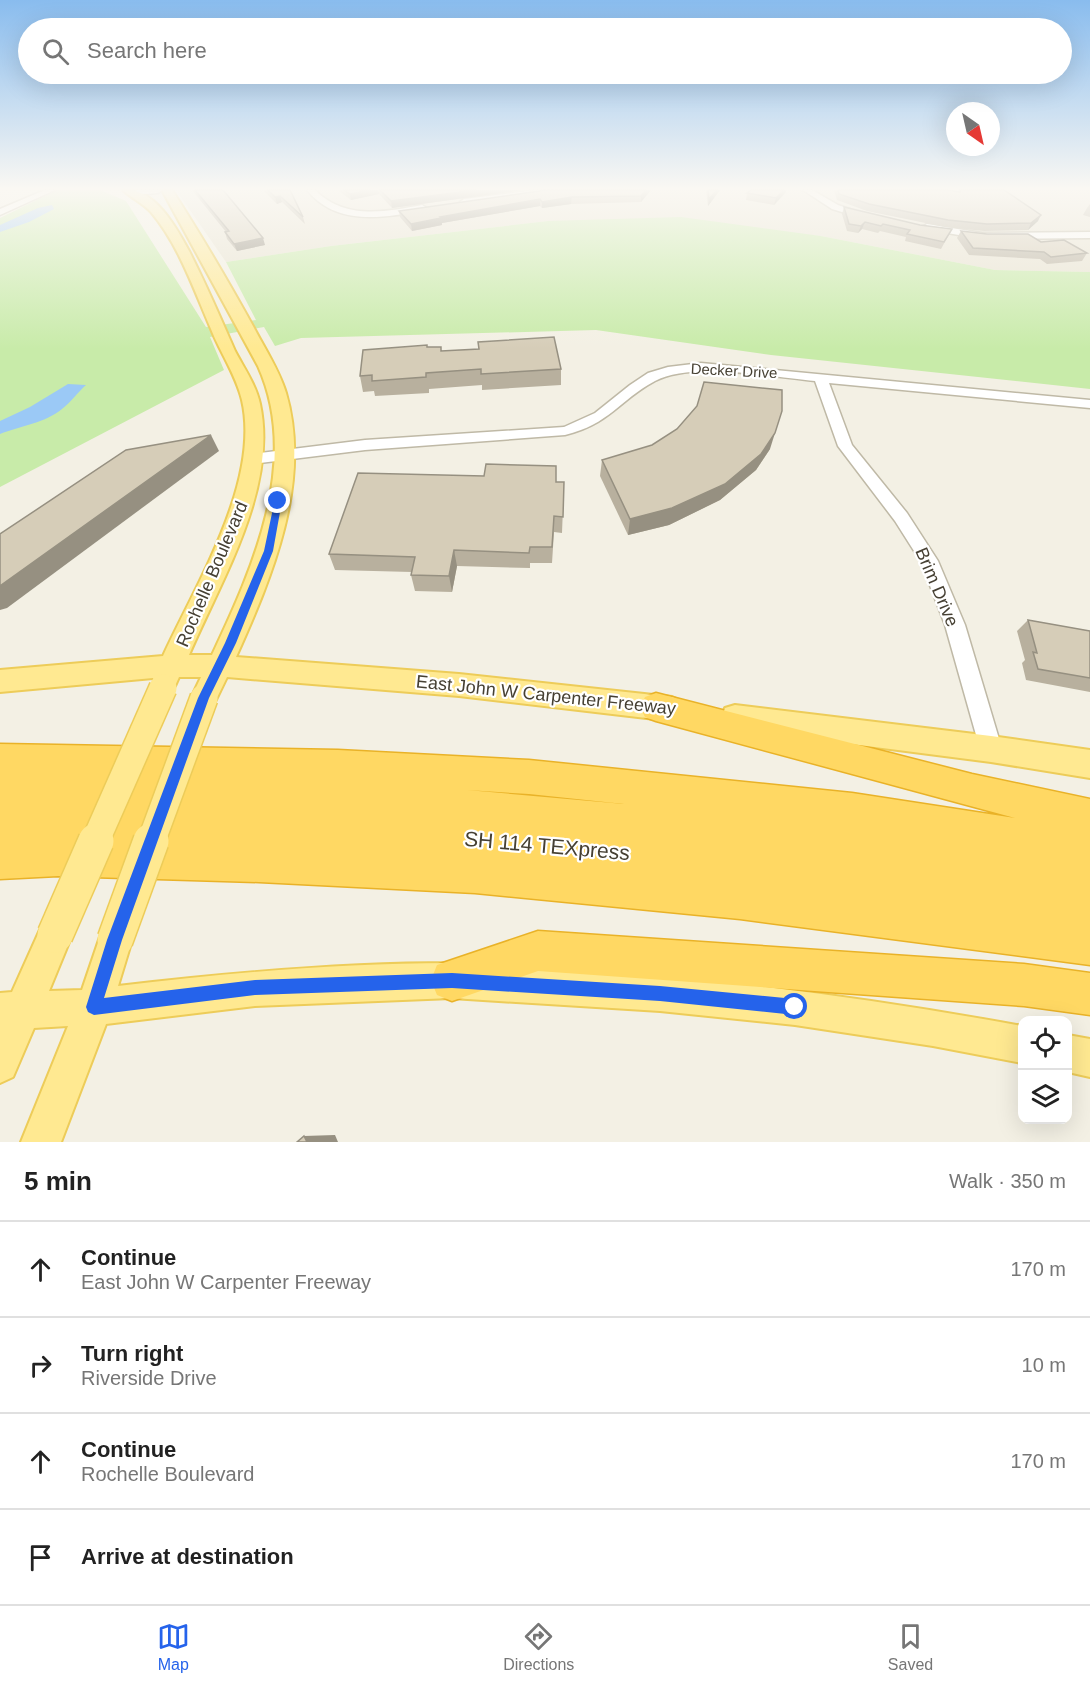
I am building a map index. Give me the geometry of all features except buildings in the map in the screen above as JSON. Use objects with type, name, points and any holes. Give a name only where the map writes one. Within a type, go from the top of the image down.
[{"type":"highway","points":[[656,707],[972,791],[1090,817]]},
{"type":"highway","points":[[0,760],[338,766],[529,777],[852,811],[1090,848]]},
{"type":"highway","name":"SH 114 TEXpress","points":[[0,790],[204,793],[426,804],[743,833],[1010,867],[1090,880]]},
{"type":"highway","name":"SH 114 TEXpress","points":[[0,824],[256,827],[457,838],[736,862],[1045,902],[1090,911]]},
{"type":"highway","points":[[0,860],[58,857],[259,863],[475,874],[740,899],[1090,945]]},
{"type":"highway","points":[[0,877],[58,857]]},
{"type":"highway","points":[[452,980],[538,951],[941,979],[1090,994]]},
{"type":"main road","name":"Rochelle Boulevard","points":[[0,1064],[12,1010],[55,935],[222,556],[247,492],[252,459],[252,408],[244,381],[189,264],[176,243]]},
{"type":"main road","name":"Rochelle Boulevard","points":[[41,1142],[94,1007],[115,940],[204,698],[268,551],[286,454],[285,428],[278,394],[267,366],[199,243]]},
{"type":"main road","name":"East John W Carpenter Freeway","points":[[0,681],[167,677],[219,666],[459,684],[991,749],[1090,764]]},
{"type":"main road","points":[[12,1010],[94,1007],[255,988],[452,980],[660,993],[795,1007],[933,1028],[1018,1044]]},
{"type":"main road","points":[[1072,1055],[1090,1058]]},
{"type":"street","name":"Decker Drive","points":[[252,459],[364,445],[548,433],[578,428],[602,418],[647,379],[661,373],[686,369],[731,368],[1090,404]]},
{"type":"street","name":"Brim Drive","points":[[820,377],[845,446],[901,517],[929,561],[955,625],[991,749]]},
{"type":"shaded area","points":[[213,243],[354,243],[331,246],[226,262]]},
{"type":"shaded area","points":[[858,243],[1090,243],[1090,272],[995,270]]},
{"type":"green space","points":[[0,243],[153,243],[206,327],[256,320],[226,262],[354,243],[858,243],[995,270],[1090,272],[1090,389],[771,355],[596,330],[301,338],[275,346],[264,327],[210,337],[224,370],[0,487]]},
{"type":"water","points":[[68,384],[86,385],[55,414],[0,434],[0,421],[30,407]]},
{"type":"route","points":[[278,501],[268,551],[230,643],[204,698],[115,940],[94,1007],[255,988],[452,980],[660,993],[795,1007]]}]
